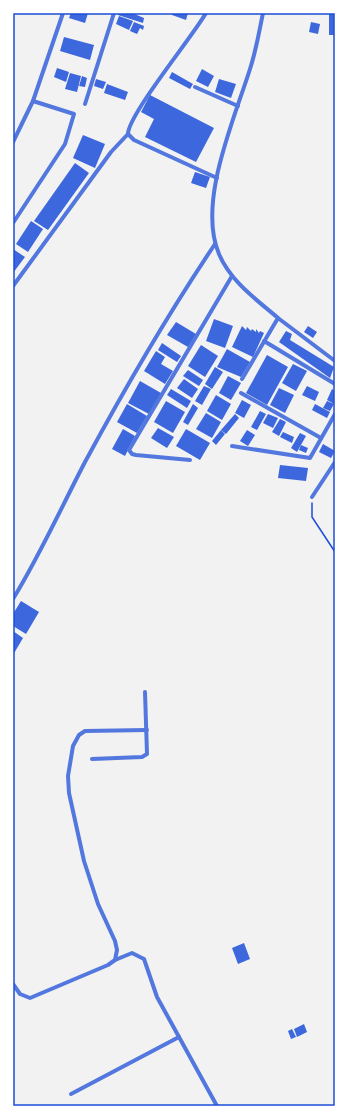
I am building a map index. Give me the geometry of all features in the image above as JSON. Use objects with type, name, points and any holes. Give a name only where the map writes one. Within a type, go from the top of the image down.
[{"type":"street","points":[[13,142],[33,101],[63,13]]},
{"type":"street","points":[[85,104],[114,13]]},
{"type":"street","points":[[13,286],[111,152],[128,134],[132,122],[206,13]]},
{"type":"street","points":[[263,13],[251,67],[217,178],[212,210],[215,244],[219,255],[232,276],[278,318],[335,361]]},
{"type":"street","points":[[195,87],[238,106]]},
{"type":"street","points":[[13,223],[65,144],[74,114],[33,101]]},
{"type":"street","points":[[128,134],[134,140],[217,178]]},
{"type":"street","points":[[13,599],[31,569],[85,463],[136,368],[215,244]]},
{"type":"street","points":[[190,460],[136,455],[132,454],[129,450],[232,276]]},
{"type":"street","points":[[242,379],[278,318]]},
{"type":"street","points":[[264,341],[335,384]]},
{"type":"street","points":[[241,393],[321,438]]},
{"type":"street","points":[[232,446],[310,458],[335,414]]},
{"type":"street","points":[[312,498],[335,462]]},
{"type":"street","points":[[92,759],[145,756],[148,751],[144,692]]},
{"type":"street","points":[[115,960],[117,950],[115,941],[98,904],[84,861],[71,808],[68,776],[71,754],[75,740],[85,731],[147,730]]},
{"type":"street","points":[[13,984],[20,994],[30,998],[108,965],[115,960],[132,953],[144,959],[157,997],[217,1106]]},
{"type":"street","points":[[71,1094],[179,1037]]},
{"type":"path","points":[[312,498],[312,517],[335,552]]},
{"type":"building","points":[[71,13],[88,13],[85,23],[69,18]]},
{"type":"building","points":[[119,13],[132,13],[144,18],[143,23],[118,15]]},
{"type":"building","points":[[172,13],[188,13],[186,20],[172,15]]},
{"type":"building","points":[[329,13],[335,13],[335,35],[329,35]]},
{"type":"building","points":[[119,16],[133,21],[129,30],[116,24]]},
{"type":"building","points":[[134,22],[144,26],[143,30],[140,28],[137,34],[130,31]]},
{"type":"building","points":[[311,22],[320,24],[318,34],[309,32]]},
{"type":"building","points":[[64,37],[94,45],[90,60],[60,51]]},
{"type":"building","points":[[57,68],[69,72],[66,82],[54,77]]},
{"type":"building","points":[[202,69],[214,76],[208,87],[196,81]]},
{"type":"building","points":[[172,72],[193,84],[190,89],[169,78]]},
{"type":"building","points":[[70,73],[81,76],[77,92],[65,89]]},
{"type":"building","points":[[82,76],[87,78],[85,87],[79,86]]},
{"type":"building","points":[[96,79],[106,82],[103,89],[94,86]]},
{"type":"building","points":[[219,79],[236,84],[231,98],[215,92]]},
{"type":"building","points":[[107,84],[128,92],[125,100],[104,93]]},
{"type":"building","points":[[150,95],[214,128],[196,162],[145,137],[154,119],[141,112]]},
{"type":"building","points":[[83,135],[105,144],[95,168],[73,158]]},
{"type":"building","points":[[75,163],[89,173],[48,230],[34,221]]},
{"type":"building","points":[[195,172],[210,177],[206,188],[191,183]]},
{"type":"building","points":[[31,221],[43,229],[28,252],[16,244]]},
{"type":"building","points":[[13,249],[25,257],[13,273]]},
{"type":"building","points":[[214,319],[233,326],[225,348],[206,341]]},
{"type":"building","points":[[176,322],[196,334],[188,347],[167,335]]},
{"type":"building","points":[[242,326],[246,330],[247,327],[251,331],[252,329],[256,332],[256,329],[259,333],[260,331],[264,333],[253,357],[232,347]]},
{"type":"building","points":[[308,326],[317,332],[313,338],[304,332]]},
{"type":"building","points":[[286,331],[292,334],[290,340],[334,367],[330,378],[279,342]]},
{"type":"building","points":[[162,343],[181,356],[177,362],[158,350]]},
{"type":"building","points":[[201,345],[218,356],[205,377],[188,366]]},
{"type":"building","points":[[227,349],[250,362],[241,377],[217,367]]},
{"type":"building","points":[[156,351],[165,357],[161,364],[173,371],[165,384],[144,371]]},
{"type":"building","points":[[267,355],[288,367],[267,405],[246,393]]},
{"type":"building","points":[[293,364],[307,371],[296,391],[282,383]]},
{"type":"building","points":[[215,367],[223,372],[212,389],[205,384]]},
{"type":"building","points":[[188,370],[203,380],[199,386],[183,376]]},
{"type":"building","points":[[228,376],[241,383],[231,400],[219,393]]},
{"type":"building","points":[[184,379],[198,389],[192,398],[177,388]]},
{"type":"building","points":[[140,381],[161,393],[149,414],[128,403]]},
{"type":"building","points":[[204,386],[211,389],[202,405],[195,401]]},
{"type":"building","points":[[307,386],[319,392],[315,401],[302,395]]},
{"type":"building","points":[[279,388],[294,395],[285,413],[270,405]]},
{"type":"building","points":[[171,389],[191,401],[187,408],[167,395]]},
{"type":"building","points":[[332,389],[335,391],[334,404],[327,400]]},
{"type":"building","points":[[216,395],[231,404],[222,420],[207,411]]},
{"type":"building","points":[[242,400],[251,405],[244,418],[235,413]]},
{"type":"building","points":[[166,401],[185,412],[173,433],[154,422]]},
{"type":"building","points":[[327,401],[334,404],[330,411],[323,408]]},
{"type":"building","points":[[127,404],[147,416],[137,433],[117,422]]},
{"type":"building","points":[[193,404],[198,408],[188,425],[183,422]]},
{"type":"building","points":[[315,404],[330,412],[327,418],[312,410]]},
{"type":"building","points":[[260,411],[266,414],[257,430],[251,427]]},
{"type":"building","points":[[206,413],[221,422],[212,438],[196,429]]},
{"type":"building","points":[[235,414],[239,418],[226,434],[221,430]]},
{"type":"building","points":[[268,414],[278,418],[273,428],[263,423]]},
{"type":"building","points":[[280,419],[286,422],[279,436],[272,432]]},
{"type":"building","points":[[158,428],[174,437],[167,448],[151,438]]},
{"type":"building","points":[[123,429],[135,436],[125,456],[112,449]]},
{"type":"building","points":[[186,429],[210,443],[200,460],[176,446]]},
{"type":"building","points":[[221,430],[225,434],[216,445],[212,441]]},
{"type":"building","points":[[247,430],[255,435],[248,446],[240,441]]},
{"type":"building","points":[[283,432],[294,437],[292,443],[280,437]]},
{"type":"building","points":[[300,433],[306,436],[297,452],[291,448]]},
{"type":"building","points":[[323,444],[335,451],[331,458],[319,452]]},
{"type":"building","points":[[301,445],[308,448],[306,453],[299,450]]},
{"type":"building","points":[[280,465],[308,468],[306,481],[278,478]]},
{"type":"building","points":[[21,601],[39,612],[26,634],[13,626],[13,614]]},
{"type":"building","points":[[13,631],[23,638],[13,655]]},
{"type":"building","points":[[244,943],[250,959],[238,964],[232,948]]},
{"type":"building","points":[[304,1024],[307,1032],[297,1037],[294,1029]]},
{"type":"building","points":[[292,1029],[296,1037],[291,1039],[288,1031]]}]
